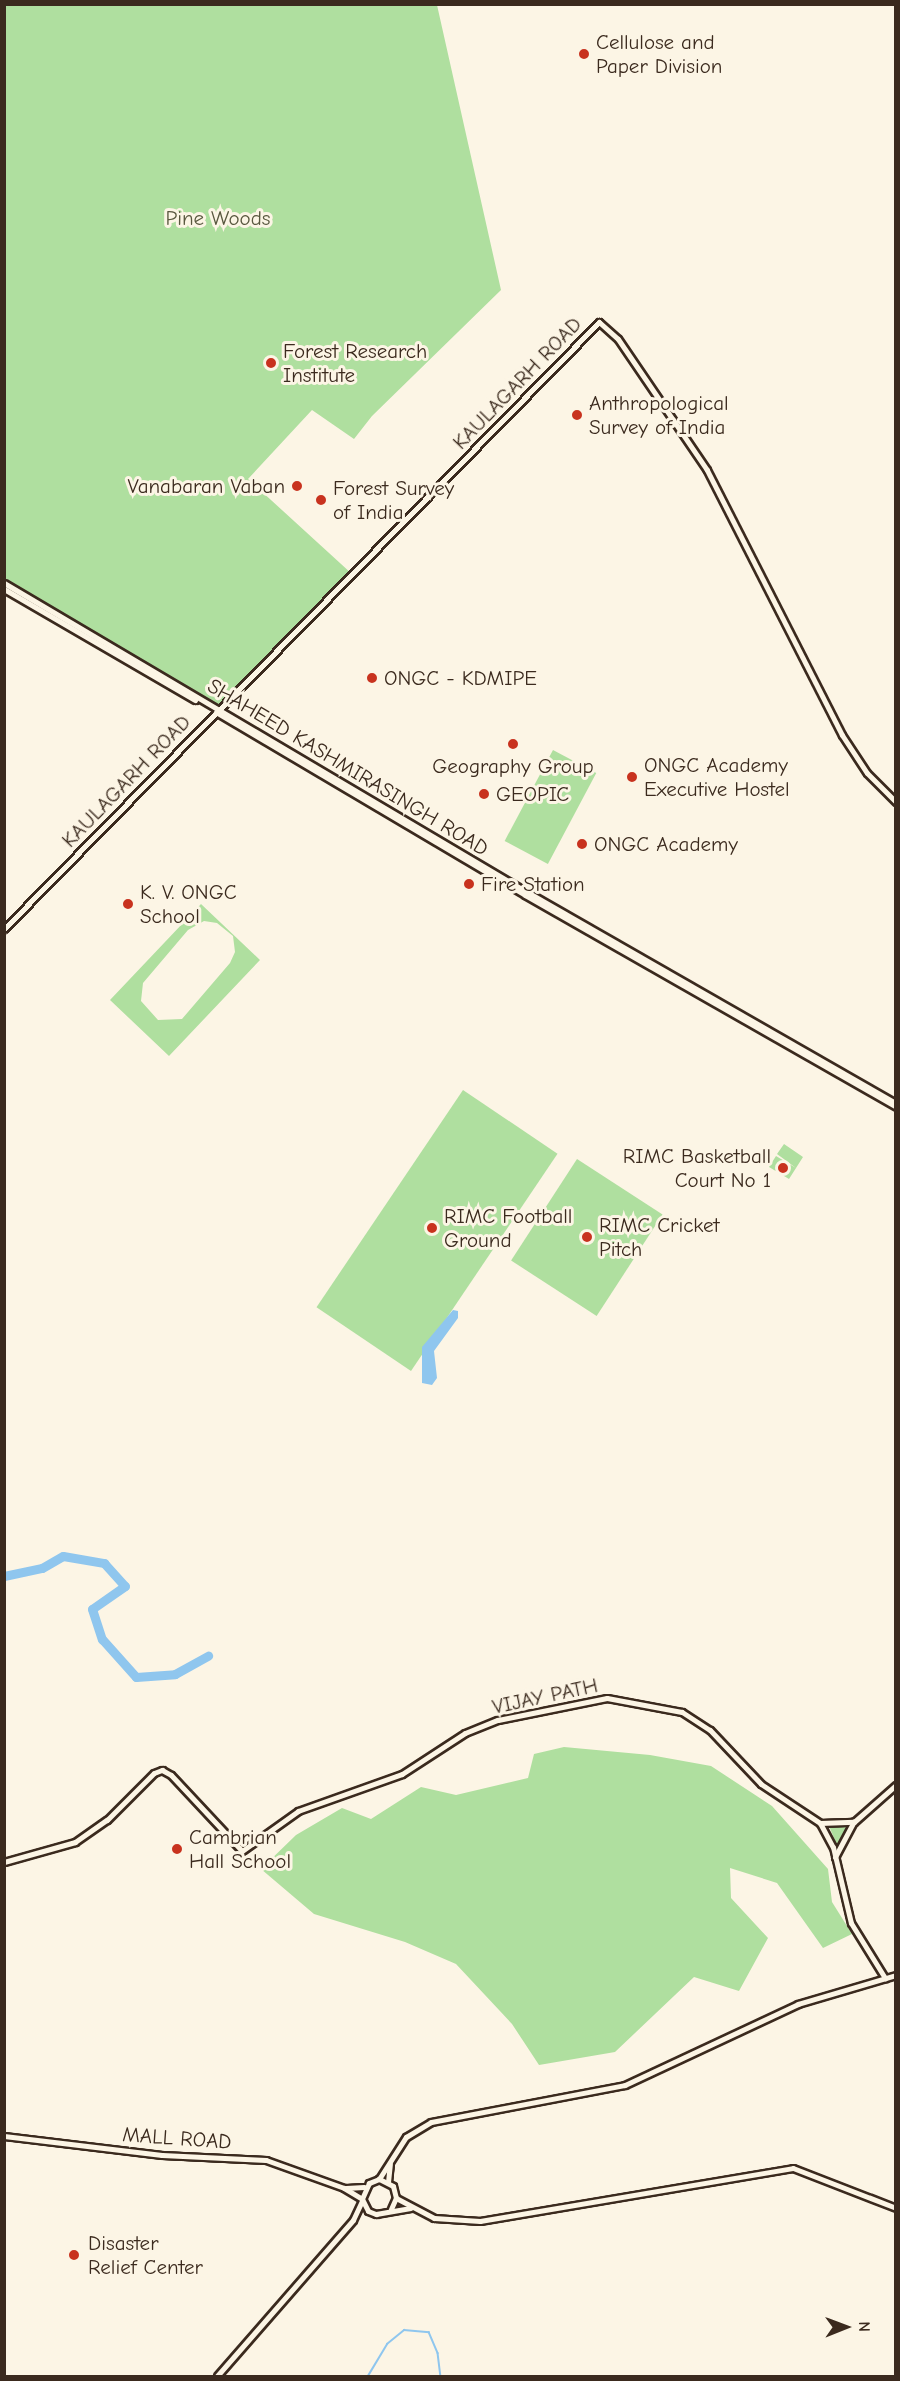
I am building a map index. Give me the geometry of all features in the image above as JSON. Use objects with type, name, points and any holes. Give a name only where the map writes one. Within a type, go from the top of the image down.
[{"type":"street","name":"KAULAGARH ROAD","points":[[4,929],[599,322],[618,339],[707,470],[842,735],[867,773],[896,802]]},
{"type":"street","name":"SHAHEED KASHMIRASINGH ROAD","points":[[4,583],[218,711],[896,1107]]},
{"type":"street","name":"SHAHEED KASHMIRASINGH ROAD","points":[[4,589],[896,1103]]},
{"type":"street","name":"VIJAY PATH","points":[[4,1862],[75,1842],[107,1820],[154,1773],[162,1770],[171,1775],[242,1851],[298,1811],[402,1774],[465,1734],[498,1720],[607,1698],[682,1712],[710,1730],[770,1791],[820,1823]]},
{"type":"street","points":[[835,1857],[854,1822],[896,1785]]},
{"type":"street","points":[[854,1822],[820,1823],[835,1857],[851,1923],[885,1978]]},
{"type":"street","points":[[344,2188],[364,2187],[379,2180],[406,2137],[431,2122],[625,2085],[798,2004],[885,1978],[896,1977]]},
{"type":"street","name":"MALL ROAD","points":[[4,2136],[162,2155],[266,2160],[344,2188]]},
{"type":"street","points":[[390,2162],[388,2182],[396,2198],[411,2208],[434,2217],[480,2221],[793,2168],[896,2208]]},
{"type":"street","points":[[379,2180],[388,2182]]},
{"type":"street","points":[[217,2376],[353,2220],[362,2200],[364,2187]]},
{"type":"street","points":[[344,2188],[362,2200],[368,2211]]},
{"type":"street","points":[[391,2209],[396,2198]]},
{"type":"street","points":[[353,2220],[368,2211],[384,2213],[391,2209],[411,2208]]},
{"type":"green space","name":"Pine Woods","points":[[4,5],[437,5],[501,290],[372,416],[354,439],[312,410],[248,479],[352,574],[219,709],[5,580]]},
{"type":"green space","points":[[553,750],[596,773],[548,864],[505,841]]},
{"type":"green space","points":[[201,904],[260,960],[169,1056],[110,1000]],"holes":[[[204,921],[217,923],[233,936],[235,952],[230,963],[182,1019],[158,1020],[141,1001],[143,983],[188,930]]]},
{"type":"green space","name":"RIMC Football Ground","points":[[463,1090],[558,1154],[411,1371],[316,1307]]},
{"type":"green space","points":[[784,1144],[803,1157],[796,1168],[777,1154]]},
{"type":"green space","points":[[776,1156],[796,1168],[789,1179],[769,1167]]},
{"type":"green space","name":"RIMC Cricket Pitch","points":[[577,1159],[663,1215],[597,1316],[511,1260]]},
{"type":"green space","points":[[564,1747],[650,1755],[711,1766],[772,1806],[828,1869],[832,1902],[852,1934],[823,1948],[777,1883],[730,1868],[731,1898],[768,1938],[739,1991],[694,1977],[615,2052],[539,2065],[512,2024],[456,1964],[405,1942],[314,1914],[261,1869],[296,1835],[342,1808],[371,1819],[421,1787],[456,1795],[528,1778],[534,1754]]},
{"type":"green space","points":[[829,1826],[848,1826],[837,1845]]},
{"type":"water","points":[[453,1310],[458,1311],[458,1318],[434,1351],[437,1378],[432,1385],[422,1383],[422,1347]]},
{"type":"waterway","points":[[4,1576],[42,1568],[63,1556],[104,1563],[125,1586],[92,1609],[102,1639],[136,1677],[175,1674],[208,1656]]},
{"type":"waterway","points":[[368,2376],[387,2344],[404,2330],[429,2332],[438,2353],[441,2376]]},
{"type":"place","name":"Cellulose and Paper Division","points":[[584,54]]},
{"type":"place","name":"Forest Research Institute","points":[[271,363]]},
{"type":"place","name":"Anthropological Survey of India","points":[[577,415]]},
{"type":"place","name":"Vanabaran Vaban","points":[[297,486]]},
{"type":"place","name":"Forest Survey of India","points":[[321,500]]},
{"type":"place","name":"ONGC - KDMIPE","points":[[372,678]]},
{"type":"place","name":"Geography Group","points":[[513,744]]},
{"type":"place","name":"ONGC Academy Executive Hostel","points":[[632,777]]},
{"type":"place","name":"GEOPIC","points":[[484,794]]},
{"type":"place","name":"ONGC Academy","points":[[582,844]]},
{"type":"place","name":"Fire Station","points":[[469,884]]},
{"type":"place","name":"K. V. ONGC School","points":[[128,904]]},
{"type":"place","name":"RIMC Basketball Court No 1","points":[[783,1168]]},
{"type":"place","name":"RIMC Football Ground","points":[[432,1228]]},
{"type":"place","name":"RIMC Cricket Pitch","points":[[587,1237]]},
{"type":"place","name":"Cambrian Hall School","points":[[177,1849]]},
{"type":"place","name":"Disaster Relief Center","points":[[74,2255]]}]
